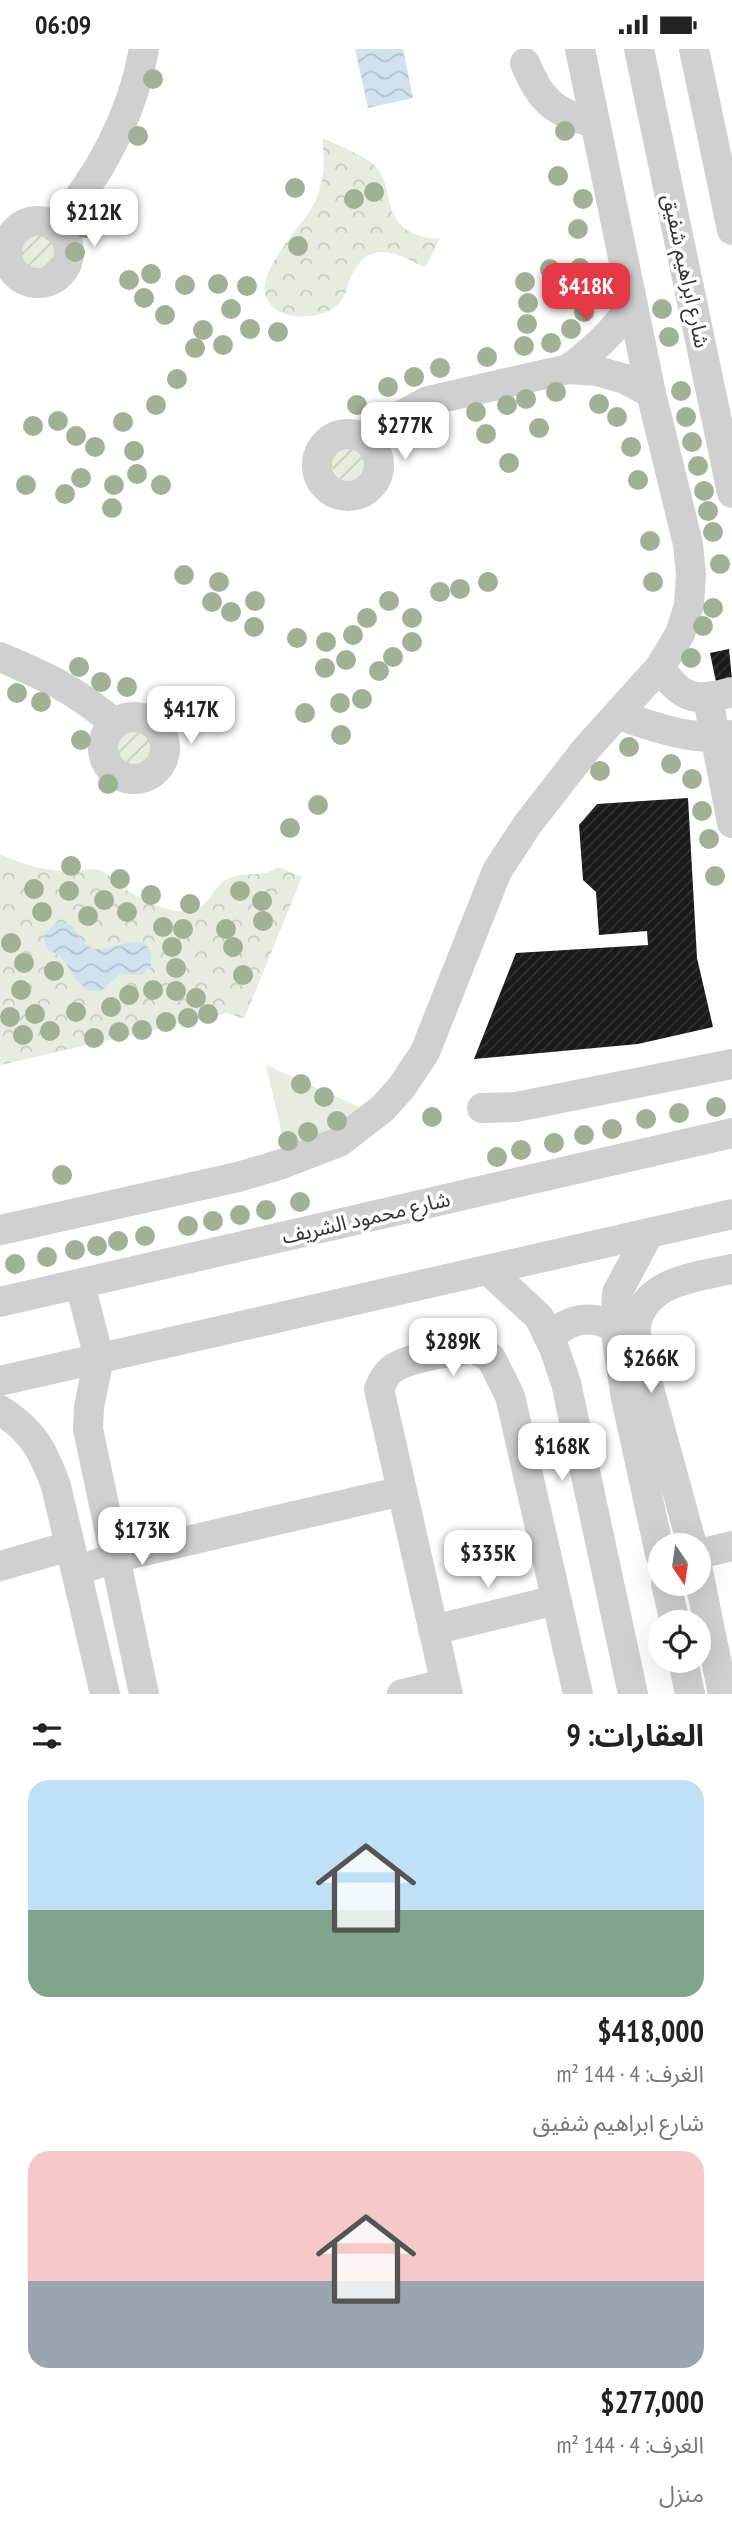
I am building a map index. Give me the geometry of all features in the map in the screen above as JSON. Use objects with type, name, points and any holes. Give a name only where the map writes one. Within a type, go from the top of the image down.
[{"type":"street","points":[[55,227],[101,165],[117,133],[131,99],[144,49]]},
{"type":"street","points":[[0,1230],[238,1177],[282,1164],[339,1142],[382,1108],[401,1088],[425,1052],[497,871],[527,825],[578,759],[660,667],[680,634],[689,605],[691,574],[688,544],[651,393],[580,49]]},
{"type":"street","name":"شارع ابراهيم شفيق","points":[[639,49],[732,493]]},
{"type":"street","points":[[694,49],[732,230]]},
{"type":"street","points":[[526,63],[534,86],[550,105],[571,117],[595,123]]},
{"type":"street","points":[[40,221],[55,227],[64,235],[69,254],[62,272],[54,279],[33,283],[14,273],[4,246],[21,226],[40,221]]},
{"type":"street","points":[[568,369],[593,351],[615,330],[632,305]]},
{"type":"street","points":[[370,443],[400,416],[428,401],[568,369],[597,371],[651,393]]},
{"type":"street","points":[[0,657],[60,683],[93,705],[114,724]]},
{"type":"street","points":[[660,667],[677,689],[690,696],[720,695],[732,823]]},
{"type":"street","points":[[618,715],[671,732],[723,737]]},
{"type":"street","points":[[482,1108],[516,1107],[732,1064]]},
{"type":"street","name":"شارع محمود الشريف","points":[[0,1302],[732,1133]]},
{"type":"street","points":[[0,1381],[732,1214]]},
{"type":"street","points":[[649,1233],[617,1293],[615,1327],[626,1398],[655,1533]]},
{"type":"street","points":[[689,1533],[638,1348],[636,1326],[644,1305],[660,1289],[681,1280],[732,1269]]},
{"type":"street","points":[[488,1270],[539,1317],[550,1338],[566,1383],[633,1694]]},
{"type":"street","points":[[80,1284],[99,1358],[88,1429],[144,1694]]},
{"type":"street","points":[[550,1338],[565,1324],[575,1320],[596,1319],[615,1327]]},
{"type":"street","points":[[402,1694],[446,1689],[379,1389],[384,1378],[402,1362],[474,1347],[491,1358],[510,1396],[578,1694]]},
{"type":"street","points":[[0,1410],[19,1422],[36,1440],[56,1486],[105,1694]]},
{"type":"street","points":[[0,1566],[73,1558],[114,1558],[402,1491]]},
{"type":"street","points":[[711,1551],[732,1546]]},
{"type":"street","points":[[703,1596],[723,1694]]},
{"type":"street","points":[[433,1630],[556,1600]]},
{"type":"street","points":[[686,1673],[690,1694]]},
{"type":"green space","points":[[323,138],[373,164],[380,172],[391,209],[402,226],[420,236],[440,238],[426,266],[395,254],[377,252],[361,261],[350,278],[341,301],[335,307],[318,315],[288,315],[273,307],[266,295],[265,282],[280,252],[317,197],[324,160]]},
{"type":"green space","points":[[38,235],[50,240],[55,252],[50,264],[38,269],[26,264],[21,252],[26,240]]},
{"type":"green space","points":[[349,447],[361,452],[366,464],[361,476],[349,481],[337,476],[332,464],[337,452]]},
{"type":"green space","points":[[134,731],[146,736],[151,748],[146,760],[134,765],[122,760],[117,748],[122,736]]},
{"type":"green space","points":[[0,854],[24,864],[50,870],[100,870],[147,901],[177,911],[201,907],[223,882],[234,876],[266,873],[278,867],[302,877],[244,1019],[227,1013],[0,1065]]},
{"type":"green space","points":[[266,1065],[359,1107],[325,1132],[285,1147]]},
{"type":"water","points":[[355,49],[403,49],[413,98],[368,108]]},
{"type":"water","points":[[58,922],[71,925],[84,942],[95,949],[131,943],[147,946],[151,954],[151,967],[141,975],[120,974],[101,991],[88,991],[77,981],[63,959],[47,948],[44,940],[46,932]]},
{"type":"building","points":[[729,649],[732,679],[716,682],[710,653]]},
{"type":"building","points":[[688,798],[697,958],[713,1027],[638,1044],[474,1059],[516,953],[648,945],[647,931],[599,935],[596,892],[583,880],[579,825],[597,804]]}]
